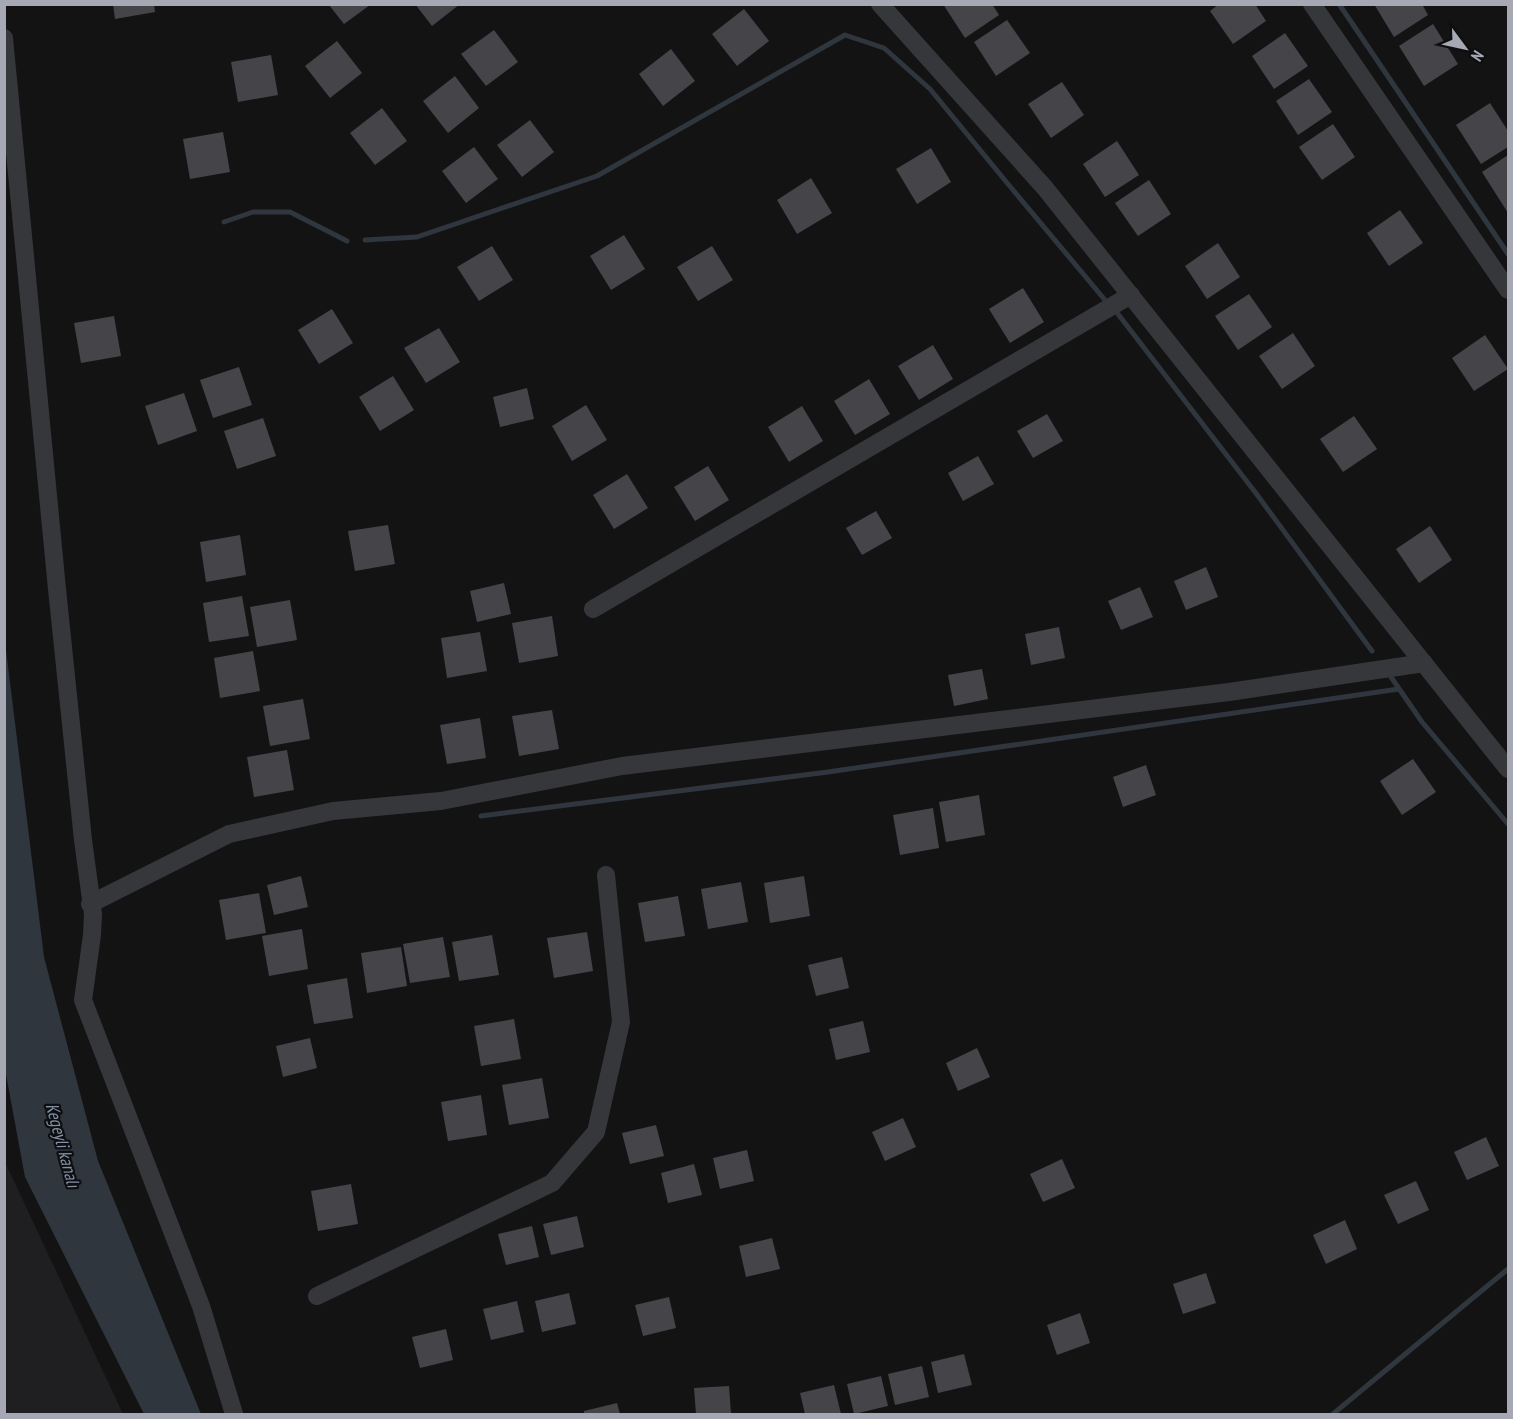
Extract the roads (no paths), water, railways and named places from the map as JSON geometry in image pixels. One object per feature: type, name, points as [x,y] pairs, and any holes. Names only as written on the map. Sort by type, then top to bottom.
[{"type":"street","points":[[1312,4],[1509,290]]},
{"type":"street","points":[[886,6],[1045,188],[1509,769]]},
{"type":"street","points":[[4,38],[54,556],[90,904],[93,914],[83,1000],[201,1306],[234,1414]]},
{"type":"street","points":[[593,609],[1131,295]]},
{"type":"street","points":[[90,904],[229,834],[333,811],[441,801],[622,766],[1229,692],[1424,663]]},
{"type":"street","points":[[317,1296],[552,1183],[596,1132],[621,1022],[606,875]]},
{"type":"water","name":"Kegeyli kanalı","points":[[4,634],[44,957],[98,1161],[201,1414],[144,1414],[25,1177],[5,1069]]},
{"type":"waterway","points":[[1339,4],[1508,254]]},
{"type":"waterway","points":[[365,240],[417,237],[597,176],[845,35],[884,48],[930,89],[1105,300]]},
{"type":"waterway","points":[[224,222],[253,212],[290,212],[347,241]]},
{"type":"waterway","points":[[1118,314],[1255,492],[1372,651]]},
{"type":"waterway","points":[[1391,677],[1422,722],[1508,824]]},
{"type":"waterway","points":[[481,816],[828,772],[1399,689]]},
{"type":"waterway","points":[[1333,1414],[1508,1269]]}]
